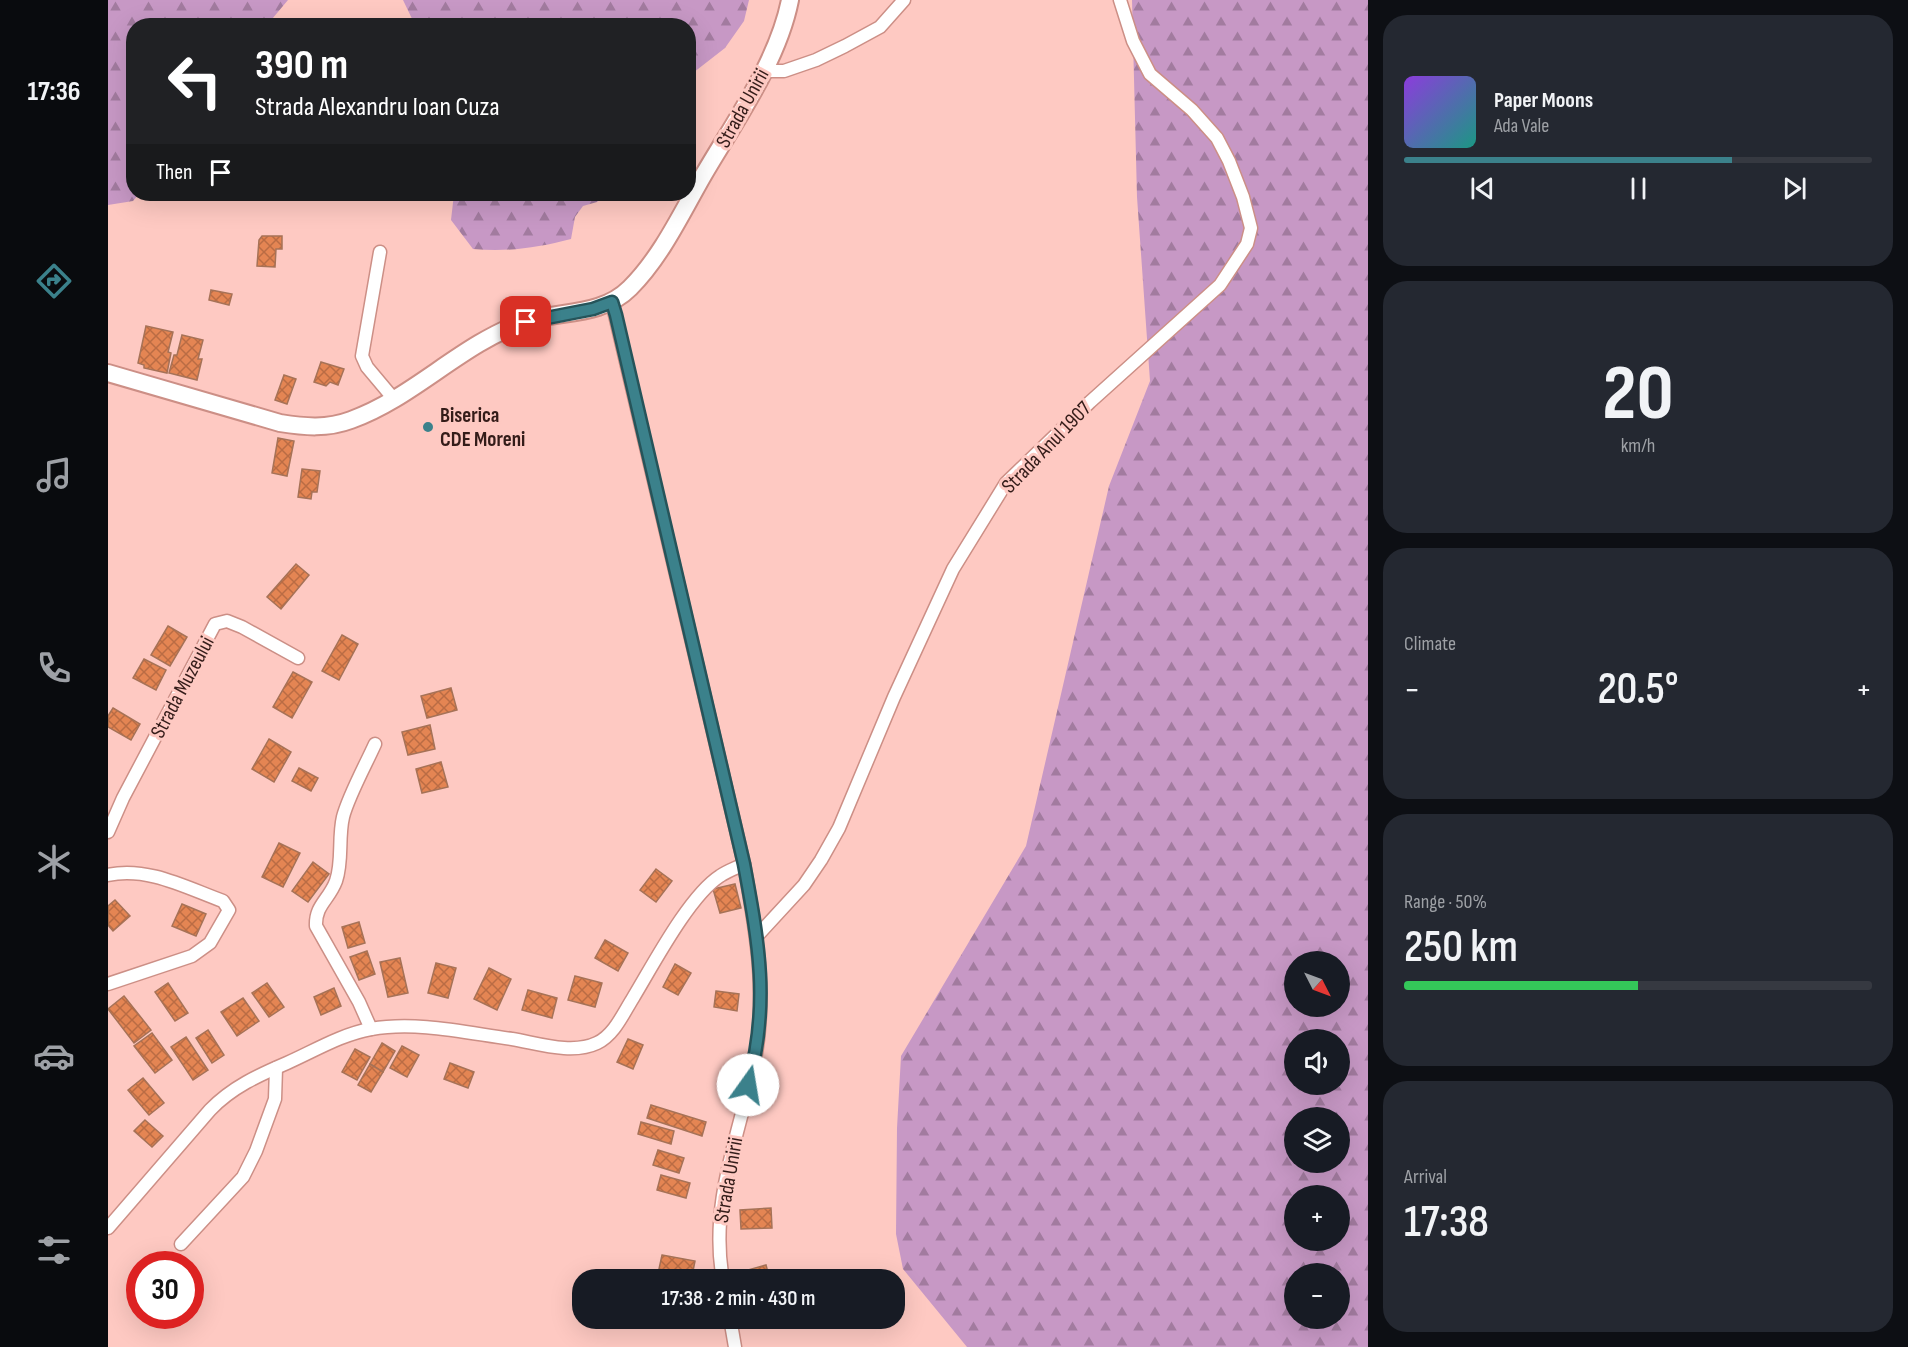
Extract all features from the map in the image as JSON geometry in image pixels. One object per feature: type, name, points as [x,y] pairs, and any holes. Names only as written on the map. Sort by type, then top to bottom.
[{"type":"main road","name":"Strada Unirii","points":[[696,189],[762,72],[781,31],[790,0]]},
{"type":"main road","name":"Strada Unirii","points":[[612,302],[631,286],[672,231],[689,201]]},
{"type":"main road","points":[[108,373],[280,423],[302,427],[332,426],[367,414],[488,339],[511,328],[526,322],[593,309],[612,302]]},
{"type":"street","points":[[762,72],[784,71],[816,60],[845,46],[880,27],[904,0]]},
{"type":"street","name":"Strada Anul 1907","points":[[757,936],[804,885],[839,828],[894,697],[953,569],[1006,483],[1090,402],[1220,285],[1247,244],[1251,228],[1243,196],[1225,153],[1217,138],[1192,110],[1150,74],[1133,42],[1120,0]]},
{"type":"street","points":[[380,252],[362,356],[367,367],[393,398]]},
{"type":"street","name":"Strada Unirii","points":[[612,302],[744,864],[761,968],[759,1034],[754,1064],[726,1171],[721,1203],[718,1256],[721,1269]]},
{"type":"street","name":"Strada Muzeului","points":[[108,832],[123,798],[215,624],[227,621],[242,627],[297,658]]},
{"type":"street","points":[[371,1029],[359,1002],[316,926],[316,916],[319,906],[329,897],[336,881],[344,814],[375,744]]},
{"type":"street","points":[[108,1228],[221,1099],[242,1085],[276,1068],[349,1036],[371,1029],[435,1029],[567,1048],[595,1044],[608,1037],[663,949],[704,890],[719,877],[744,864]]},
{"type":"street","points":[[108,875],[134,873],[158,877],[223,901],[229,910],[210,943],[192,956],[108,984]]},
{"type":"street","points":[[181,1244],[243,1177],[256,1151],[275,1099],[276,1068]]},
{"type":"street","points":[[732,1329],[735,1347]]},
{"type":"green space","points":[[108,0],[288,0],[273,18],[126,18],[126,201],[133,201],[108,205]]},
{"type":"green space","points":[[403,0],[749,0],[744,21],[725,48],[696,71],[696,18],[412,18]]},
{"type":"green space","points":[[1132,0],[1368,0],[1368,1347],[967,1347],[903,1269],[896,1234],[897,1128],[901,1056],[1026,846],[1109,486],[1150,381],[1137,197]]},
{"type":"green space","points":[[453,201],[598,201],[583,206],[575,217],[571,239],[534,247],[510,250],[473,249],[451,220]]},
{"type":"building","points":[[262,236],[282,236],[282,249],[276,249],[275,267],[257,266],[259,240]]},
{"type":"building","points":[[211,290],[232,294],[229,305],[209,300]]},
{"type":"building","points":[[146,326],[173,332],[168,352],[171,353],[167,373],[144,368],[144,365],[138,363]]},
{"type":"building","points":[[182,335],[203,340],[198,359],[202,359],[197,380],[169,373]]},
{"type":"building","points":[[321,362],[344,369],[338,385],[330,382],[326,386],[314,382]]},
{"type":"building","points":[[284,375],[296,379],[287,404],[275,400]]},
{"type":"building","points":[[278,438],[294,441],[287,476],[272,473]]},
{"type":"building","points":[[302,469],[320,471],[317,492],[312,492],[311,499],[298,497]]},
{"type":"building","points":[[296,564],[309,575],[281,609],[267,597]]},
{"type":"building","points":[[168,626],[187,637],[170,666],[151,655]]},
{"type":"building","points":[[342,635],[358,644],[339,680],[322,671]]},
{"type":"building","points":[[144,659],[166,670],[156,690],[133,678]]},
{"type":"building","points":[[293,672],[312,682],[292,718],[273,707]]},
{"type":"building","points":[[451,688],[457,710],[427,718],[421,696]]},
{"type":"building","points":[[113,708],[140,724],[131,740],[108,727],[108,716]]},
{"type":"building","points":[[430,725],[435,749],[408,755],[402,732]]},
{"type":"building","points":[[269,739],[291,752],[274,782],[252,769]]},
{"type":"building","points":[[441,762],[448,787],[422,793],[416,769]]},
{"type":"building","points":[[299,768],[318,778],[311,791],[292,781]]},
{"type":"building","points":[[279,843],[300,853],[283,887],[262,877]]},
{"type":"building","points":[[313,862],[329,874],[308,902],[292,891]]},
{"type":"building","points":[[656,869],[672,881],[656,902],[640,890]]},
{"type":"building","points":[[735,884],[741,908],[720,913],[713,889]]},
{"type":"building","points":[[115,900],[130,916],[113,931],[108,925],[108,906]]},
{"type":"building","points":[[182,904],[206,914],[196,936],[172,926]]},
{"type":"building","points":[[359,922],[365,943],[348,948],[342,927]]},
{"type":"building","points":[[605,940],[628,953],[618,971],[595,958]]},
{"type":"building","points":[[367,951],[375,974],[359,980],[350,957]]},
{"type":"building","points":[[400,958],[408,993],[388,997],[380,962]]},
{"type":"building","points":[[436,963],[456,968],[448,998],[428,993]]},
{"type":"building","points":[[675,964],[691,973],[678,995],[663,987]]},
{"type":"building","points":[[489,968],[511,979],[497,1010],[474,999]]},
{"type":"building","points":[[575,976],[602,983],[595,1007],[568,1000]]},
{"type":"building","points":[[168,983],[188,1013],[175,1021],[155,992]]},
{"type":"building","points":[[267,983],[284,1007],[269,1017],[252,993]]},
{"type":"building","points":[[334,988],[341,1006],[321,1015],[314,997]]},
{"type":"building","points":[[528,990],[557,998],[552,1018],[522,1010]]},
{"type":"building","points":[[716,991],[739,994],[737,1011],[714,1007]]},
{"type":"building","points":[[124,996],[151,1030],[134,1043],[108,1009]]},
{"type":"building","points":[[243,998],[259,1021],[237,1036],[221,1012]]},
{"type":"building","points":[[208,1030],[224,1055],[212,1063],[196,1038]]},
{"type":"building","points":[[152,1033],[172,1060],[155,1073],[134,1046]]},
{"type":"building","points":[[186,1037],[208,1070],[193,1080],[171,1047]]},
{"type":"building","points":[[628,1039],[643,1045],[633,1069],[617,1062]]},
{"type":"building","points":[[382,1043],[395,1051],[383,1072],[370,1064]]},
{"type":"building","points":[[402,1046],[419,1055],[407,1077],[390,1068]]},
{"type":"building","points":[[355,1049],[370,1057],[357,1080],[342,1072]]},
{"type":"building","points":[[450,1063],[474,1072],[468,1088],[444,1079]]},
{"type":"building","points":[[370,1064],[383,1072],[371,1092],[358,1085]]},
{"type":"building","points":[[143,1078],[164,1103],[149,1115],[128,1090]]},
{"type":"building","points":[[651,1105],[706,1122],[702,1136],[647,1118]]},
{"type":"building","points":[[145,1120],[163,1136],[152,1147],[134,1131]]},
{"type":"building","points":[[641,1122],[674,1131],[671,1144],[638,1134]]},
{"type":"building","points":[[658,1150],[684,1158],[679,1173],[653,1165]]},
{"type":"building","points":[[661,1175],[690,1183],[686,1198],[657,1190]]},
{"type":"building","points":[[771,1208],[772,1228],[741,1229],[740,1210]]},
{"type":"building","points":[[662,1255],[695,1261],[693,1269],[659,1269]]},
{"type":"building","points":[[766,1265],[767,1269],[752,1269]]},
{"type":"place","name":"Biserica CDE Moreni","points":[[428,427]]},
{"type":"route","points":[[526,322],[593,309],[612,302],[616,315],[744,864],[757,936],[761,968],[761,1002],[759,1034],[748,1085]]}]
